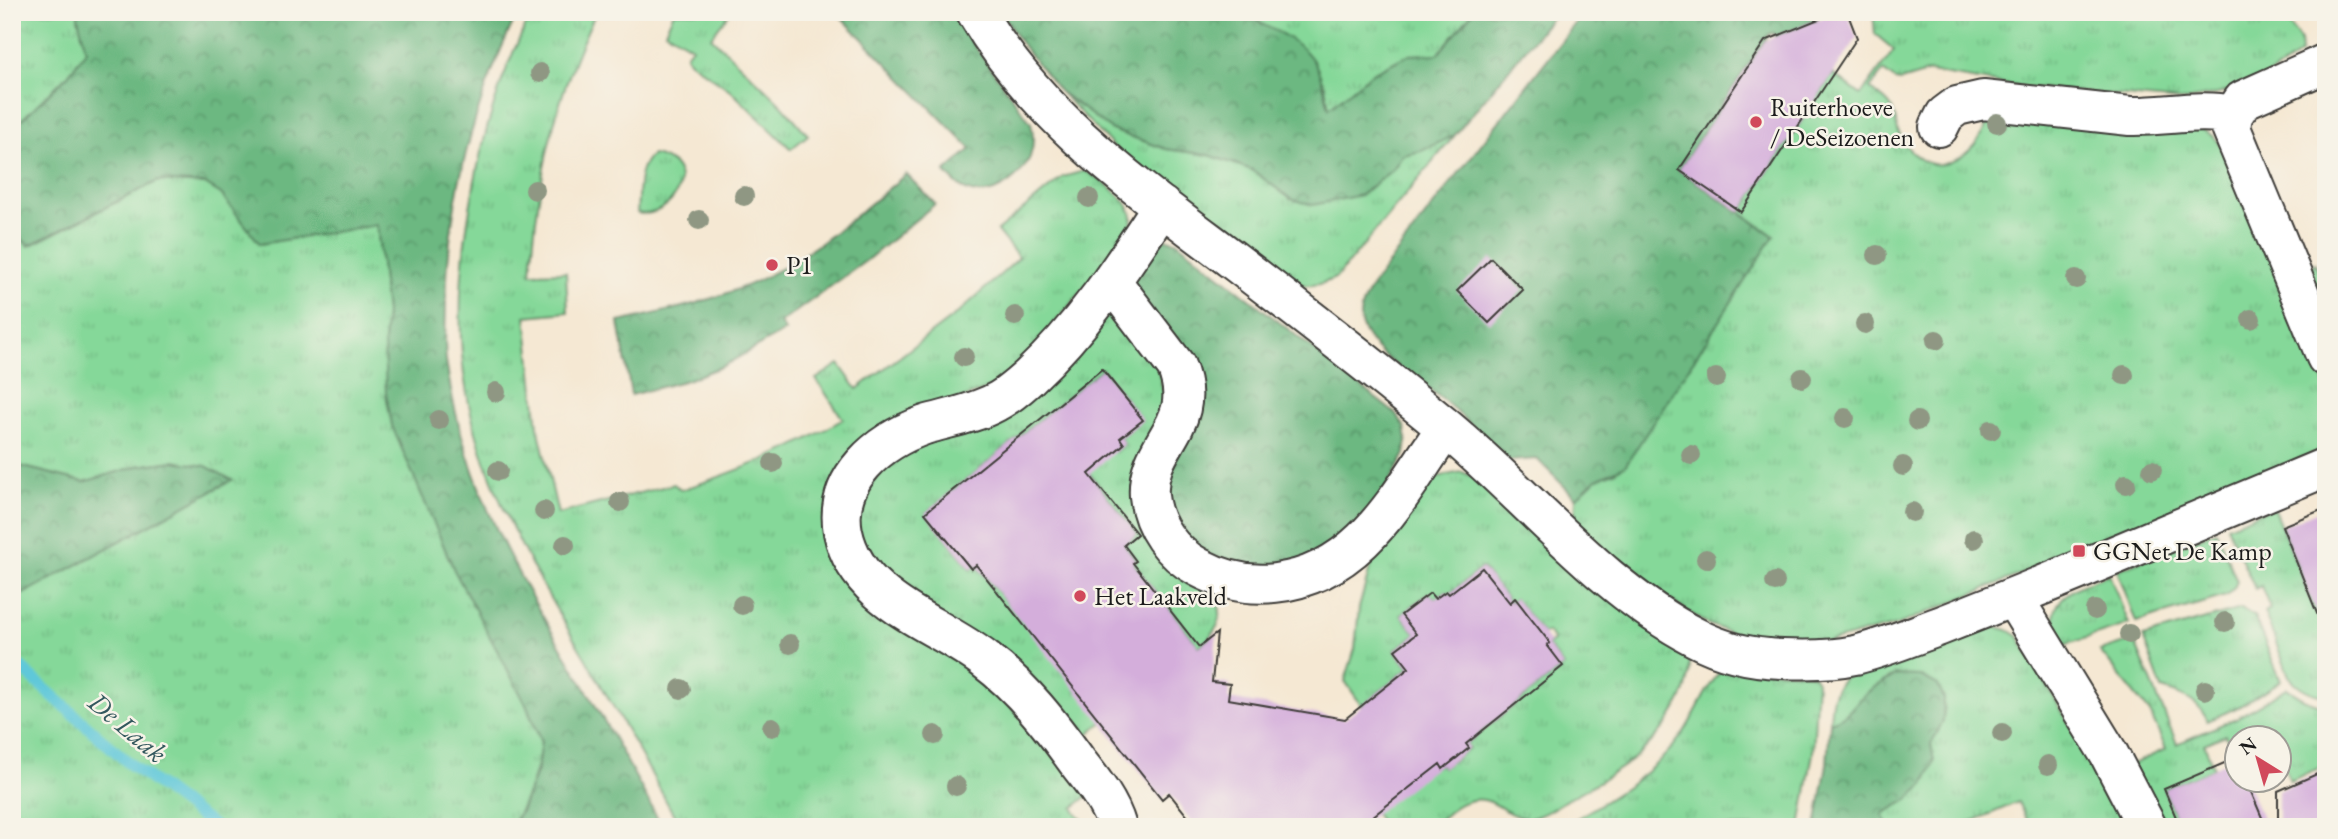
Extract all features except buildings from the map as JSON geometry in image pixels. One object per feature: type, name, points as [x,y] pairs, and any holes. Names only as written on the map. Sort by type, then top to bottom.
[{"type":"lane","points":[[976,12],[1009,62],[1089,149],[1319,325],[1446,428],[1613,580],[1694,637],[1727,650],[1756,657],[1782,659],[1852,656],[1908,638],[2013,597],[2326,467]]},
{"type":"lane","points":[[2326,64],[2243,100],[2233,115],[2231,128],[2326,357]]},
{"type":"lane","points":[[1939,127],[1945,115],[1958,106],[1983,100],[2130,116],[2155,117],[2195,112],[2233,115]]},
{"type":"lane","points":[[1118,827],[1098,789],[1023,692],[982,657],[889,600],[869,583],[855,564],[846,544],[842,509],[846,489],[855,474],[872,455],[898,437],[974,411],[996,402],[1014,390],[1057,348],[1112,282],[1162,206]]},
{"type":"lane","points":[[1112,282],[1176,366],[1182,380],[1182,407],[1178,421],[1157,457],[1149,483],[1149,496],[1158,526],[1166,540],[1190,563],[1208,573],[1227,579],[1264,584],[1312,575],[1336,563],[1359,546],[1376,527],[1446,428]]},
{"type":"lane","points":[[2013,597],[2109,754],[2147,827]]},
{"type":"green space","points":[[12,12],[82,12],[78,13],[78,17],[86,51],[68,75],[12,129]]},
{"type":"green space","points":[[518,12],[476,117],[458,189],[448,263],[446,302],[445,353],[449,379],[468,456],[498,533],[530,595],[610,731],[662,827],[511,827],[522,809],[537,770],[541,742],[527,706],[454,570],[392,426],[386,394],[386,313],[377,225],[260,244],[221,194],[205,184],[158,181],[28,246],[12,228],[12,129],[68,75],[86,51],[78,17],[78,13]]},
{"type":"green space","points":[[533,12],[596,12],[558,108],[543,171],[534,238],[531,273],[566,272],[568,312],[526,316],[538,427],[558,514],[674,484],[681,490],[764,459],[843,419],[816,379],[839,364],[857,389],[958,313],[1019,258],[997,231],[1063,177],[1084,171],[1121,197],[1131,211],[1129,235],[1005,382],[932,410],[833,529],[975,665],[1089,795],[1073,808],[1083,821],[1075,827],[680,827],[506,515],[477,437],[467,396],[462,355],[461,300],[470,208],[493,107],[510,59]]},
{"type":"green space","points":[[674,12],[728,12],[711,37],[782,105],[808,135],[791,149],[730,90],[689,61],[686,55],[692,47],[665,31]]},
{"type":"green space","points":[[836,12],[954,12],[968,37],[1031,123],[1032,149],[1022,171],[1001,188],[985,193],[967,191],[955,183],[945,172],[971,149]]},
{"type":"green space","points":[[1001,12],[1249,12],[1308,53],[1318,69],[1329,108],[1372,73],[1408,55],[1438,54],[1473,12],[1556,12],[1455,135],[1421,151],[1403,155],[1393,169],[1361,195],[1313,205],[1291,199],[1252,170],[1209,155],[1166,149],[1112,130],[1059,91],[1020,42]]},
{"type":"green space","points":[[1249,12],[1473,12],[1438,54],[1408,55],[1372,73],[1329,109],[1325,85],[1290,39],[1259,24]]},
{"type":"green space","points":[[1584,12],[1813,12],[1817,20],[1775,37],[1774,33],[1769,34],[1679,170],[1774,236],[1625,466],[1596,479],[1576,498],[1537,459],[1509,461],[1441,398],[1392,363],[1370,340],[1360,316],[1367,294],[1391,260]]},
{"type":"green space","points":[[1873,12],[2281,12],[2300,40],[2301,53],[2263,79],[2218,94],[2181,101],[2014,86],[1930,72],[1901,81],[1883,71],[1870,89],[1891,107],[1899,133],[1908,148],[1921,160],[1929,163],[1946,163],[1966,153],[1980,138],[1989,119],[2200,129],[2212,136],[2227,154],[2326,386],[2326,446],[2320,451],[1897,625],[1816,645],[1742,637],[1708,624],[1640,581],[1580,527],[1575,516],[1576,498],[1596,479],[1617,471],[1774,236],[1741,212],[1833,74],[1861,95],[1894,50],[1875,34]]},
{"type":"green space","points":[[1059,91],[1112,130],[1166,149],[1209,155],[1252,170],[1291,199],[1393,169],[1403,155],[1421,151],[1455,135],[1337,277],[1319,284],[1301,285],[1288,281],[1117,150]]},
{"type":"green space","points":[[652,155],[668,161],[677,169],[680,180],[678,191],[661,209],[650,213],[637,213],[641,173]]},
{"type":"green space","points":[[906,174],[935,204],[867,260],[780,323],[785,331],[723,366],[687,380],[631,395],[619,322],[709,299],[761,279],[826,239]]},
{"type":"green space","points":[[158,181],[205,184],[221,194],[260,244],[377,224],[386,313],[384,344],[541,743],[530,786],[511,827],[12,827],[12,600],[231,480],[173,461],[138,466],[84,482],[12,464],[12,228],[29,246]]},
{"type":"green space","points":[[1166,239],[1176,241],[1397,415],[1405,427],[1405,454],[1369,520],[1284,572],[1198,554],[1161,501],[1190,421],[1133,285],[1136,270],[1143,257]]},
{"type":"green space","points":[[2315,263],[2326,288],[2326,330],[2307,270]]},
{"type":"green space","points":[[1114,313],[1154,352],[1209,589],[1219,605],[1217,627],[1206,641],[1199,647],[1133,563],[1136,560],[1124,545],[1137,534],[1086,469],[1112,448],[1115,452],[1124,444],[1120,438],[1142,420],[1102,369],[926,513],[971,569],[976,565],[1104,721],[1078,742],[881,578],[852,530],[868,475],[1104,316]]},
{"type":"green space","points":[[173,461],[206,466],[232,480],[12,600],[12,464],[84,482],[138,466]]},
{"type":"green space","points":[[1462,472],[1477,478],[1689,655],[1687,684],[1682,699],[1665,726],[1633,759],[1544,814],[1520,817],[1488,801],[1473,800],[1458,805],[1428,827],[1385,827],[1370,807],[1440,764],[1443,768],[1469,748],[1466,744],[1563,666],[1547,645],[1554,640],[1547,632],[1543,634],[1515,599],[1510,603],[1482,568],[1449,594],[1446,591],[1435,599],[1429,593],[1401,615],[1416,634],[1395,650],[1409,668],[1362,706],[1345,681],[1355,649],[1359,608],[1370,568],[1385,533],[1432,478]]},
{"type":"green space","points":[[2273,507],[2315,608],[2326,604],[2326,696],[2305,690],[2289,676],[2264,612],[2270,609],[2261,586],[2255,589],[2227,526]]},
{"type":"green space","points":[[2216,531],[2237,581],[2234,588],[2226,596],[2136,622],[2117,570]]},
{"type":"green space","points":[[2109,574],[2129,624],[2059,647],[2054,617],[2063,598],[2082,585]]},
{"type":"green space","points":[[2241,609],[2254,616],[2281,681],[2238,707],[2207,721],[2195,703],[2162,689],[2143,637]]},
{"type":"green space","points":[[1994,626],[2018,636],[2130,827],[2030,827],[2018,802],[1959,827],[1889,827],[1882,814],[1906,801],[1934,762],[1931,744],[1943,721],[1944,699],[1897,675],[1874,687],[1845,715],[1830,722],[1835,691],[1846,675],[1981,627]]},
{"type":"green space","points":[[2134,640],[2177,744],[2222,724],[2222,736],[2204,744],[2214,768],[2164,789],[2180,827],[2157,827],[2131,765],[2166,749],[2150,713],[2100,651]]},
{"type":"green space","points":[[1725,666],[1813,674],[1817,681],[1813,753],[1800,827],[1563,827],[1627,787],[1657,763],[1682,735],[1712,682]]},
{"type":"green space","points":[[1897,675],[1921,676],[1938,685],[1944,699],[1943,722],[1931,744],[1934,762],[1924,785],[1906,801],[1883,814],[1889,827],[1816,827],[1827,764],[1830,722],[1845,715],[1874,687]]},
{"type":"green space","points":[[2287,688],[2303,699],[2326,707],[2326,765],[2292,780],[2292,724],[2222,724]]},
{"type":"waterway","name":"De Laak","points":[[12,660],[130,764],[215,827]]},
{"type":"place","name":"Ruiterhoeve / DeSeizoenen","points":[[1756,122]]},
{"type":"place","name":"P1","points":[[772,265]]},
{"type":"place","name":"GGNet De Kamp","points":[[2079,551]]},
{"type":"place","name":"Het Laakveld","points":[[1080,596]]}]
